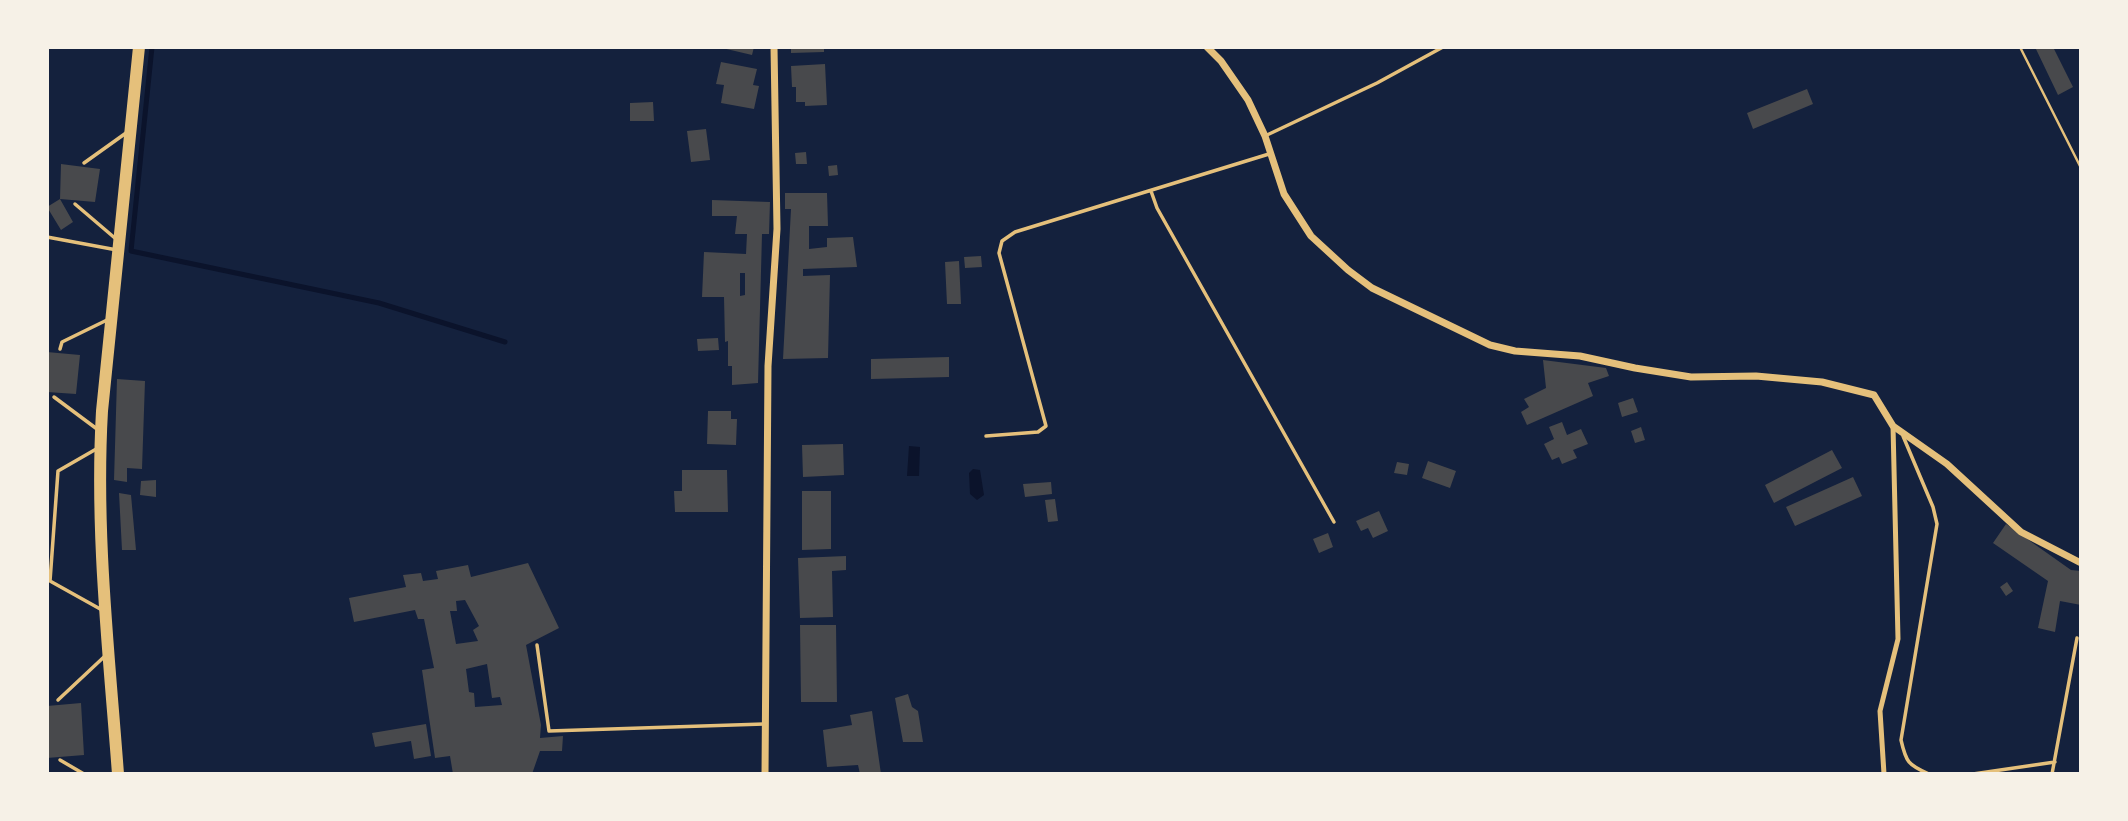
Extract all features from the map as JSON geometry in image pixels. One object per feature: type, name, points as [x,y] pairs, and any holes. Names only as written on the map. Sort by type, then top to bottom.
[{"type":"main road","points":[[118,774],[100,512],[100,447],[139,47]]},
{"type":"street","points":[[765,774],[768,366],[777,229],[774,47]]},
{"type":"street","points":[[1207,47],[1221,61],[1248,100],[1265,136],[1284,194],[1311,236],[1372,288],[1490,345],[1515,351],[1580,356],[1692,377],[1756,376],[1822,382],[1874,395],[1897,428],[1947,464],[2021,532],[2081,564]]},
{"type":"street","points":[[1884,774],[1880,711],[1898,639],[1897,428]]},
{"type":"lane","points":[[1265,136],[1377,83],[1443,47]]},
{"type":"lane","points":[[84,163],[131,130]]},
{"type":"lane","points":[[986,436],[1038,432],[1046,426],[999,253],[1002,241],[1015,232],[1271,153]]},
{"type":"lane","points":[[1151,191],[1157,208],[1334,522]]},
{"type":"lane","points":[[75,204],[119,246]]},
{"type":"lane","points":[[47,237],[119,246]]},
{"type":"lane","points":[[60,349],[62,342],[112,318]]},
{"type":"lane","points":[[54,397],[101,431]]},
{"type":"lane","points":[[1897,428],[1933,507],[1937,524],[1902,740],[1906,758],[1913,767],[1929,774]]},
{"type":"lane","points":[[100,447],[58,471],[50,581],[107,612]]},
{"type":"lane","points":[[2052,774],[2077,638]]},
{"type":"lane","points":[[537,646],[549,731],[764,724]]},
{"type":"lane","points":[[58,700],[109,652]]},
{"type":"lane","points":[[60,760],[84,774]]},
{"type":"lane","points":[[1973,774],[2054,762]]},
{"type":"path","points":[[2020,47],[2081,168]]},
{"type":"water","points":[[909,446],[920,447],[919,476],[907,476]]},
{"type":"water","points":[[973,469],[980,470],[984,495],[977,500],[970,494],[969,473]]},
{"type":"building","points":[[718,47],[754,47],[752,55]]},
{"type":"building","points":[[791,47],[824,47],[824,52],[791,53]]},
{"type":"building","points":[[2035,47],[2053,47],[2073,87],[2058,95]]},
{"type":"building","points":[[721,62],[757,69],[753,85],[759,86],[754,109],[721,103],[724,85],[716,84]]},
{"type":"building","points":[[825,64],[827,105],[805,106],[805,102],[796,102],[791,66]]},
{"type":"building","points":[[1807,89],[1813,104],[1753,129],[1747,113]]},
{"type":"building","points":[[653,102],[654,121],[630,121],[630,103]]},
{"type":"building","points":[[706,129],[710,160],[691,162],[687,131]]},
{"type":"building","points":[[806,152],[807,164],[796,164],[795,153]]},
{"type":"building","points":[[61,164],[100,169],[95,202],[60,199]]},
{"type":"building","points":[[837,165],[838,175],[829,176],[828,166]]},
{"type":"building","points":[[785,193],[827,193],[828,226],[809,226],[809,249],[827,247],[827,238],[853,237],[857,267],[803,269],[803,276],[830,275],[828,358],[783,359],[791,209],[785,209]]},
{"type":"building","points":[[60,199],[73,222],[61,230],[47,207]]},
{"type":"building","points":[[712,200],[770,202],[769,234],[762,234],[758,383],[732,385],[732,366],[728,366],[728,341],[725,342],[724,297],[702,297],[704,252],[746,254],[747,234],[735,234],[737,216],[712,216]],"holes":[[[740,273],[745,273],[745,295],[740,296]]]},
{"type":"building","points":[[981,256],[982,267],[965,268],[964,257]]},
{"type":"building","points":[[959,261],[961,304],[947,304],[945,262]]},
{"type":"building","points":[[718,338],[719,350],[698,351],[697,339]]},
{"type":"building","points":[[47,352],[80,355],[76,394],[47,392]]},
{"type":"building","points":[[949,357],[949,377],[871,379],[871,359]]},
{"type":"building","points":[[1543,360],[1606,368],[1609,376],[1588,383],[1593,396],[1527,425],[1521,412],[1529,407],[1524,399],[1546,388]]},
{"type":"building","points":[[117,379],[145,381],[142,469],[127,468],[127,482],[114,480]]},
{"type":"building","points":[[1633,398],[1638,412],[1622,417],[1618,403]]},
{"type":"building","points":[[708,411],[731,411],[731,419],[737,419],[736,445],[707,444]]},
{"type":"building","points":[[1562,422],[1567,435],[1581,429],[1588,444],[1573,450],[1577,458],[1562,464],[1559,457],[1552,460],[1544,444],[1554,439],[1549,427]]},
{"type":"building","points":[[1641,427],[1645,440],[1635,443],[1631,431]]},
{"type":"building","points":[[843,444],[844,475],[803,477],[802,445]]},
{"type":"building","points":[[1832,450],[1842,468],[1774,503],[1765,485]]},
{"type":"building","points":[[1428,461],[1456,471],[1450,488],[1422,478]]},
{"type":"building","points":[[1397,462],[1409,464],[1407,475],[1394,473]]},
{"type":"building","points":[[682,470],[727,470],[728,512],[675,512],[674,491],[682,491]]},
{"type":"building","points":[[1853,477],[1862,496],[1795,526],[1786,507]]},
{"type":"building","points":[[156,480],[156,497],[140,495],[141,481]]},
{"type":"building","points":[[1051,482],[1052,494],[1025,497],[1023,484]]},
{"type":"building","points":[[802,491],[831,491],[831,549],[802,550]]},
{"type":"building","points":[[119,493],[131,495],[136,550],[122,550]]},
{"type":"building","points":[[1055,499],[1058,521],[1048,522],[1045,500]]},
{"type":"building","points":[[1379,511],[1388,531],[1373,538],[1368,528],[1361,531],[1356,521]]},
{"type":"building","points":[[2006,524],[2071,570],[2081,571],[2081,605],[2060,601],[2055,632],[2038,628],[2048,581],[1993,543]]},
{"type":"building","points":[[1328,533],[1333,547],[1319,553],[1313,539]]},
{"type":"building","points":[[846,556],[846,570],[832,571],[833,617],[800,618],[798,558]]},
{"type":"building","points":[[528,563],[559,628],[526,645],[541,725],[540,738],[563,736],[562,751],[540,751],[532,774],[453,774],[450,756],[435,758],[422,670],[434,668],[424,619],[418,619],[415,610],[354,622],[349,598],[406,587],[403,575],[421,573],[423,581],[438,579],[436,571],[468,565],[471,577]],"holes":[[[465,600],[479,626],[473,630],[478,641],[456,644],[450,611],[457,611],[456,601]],[[487,664],[492,698],[500,697],[502,705],[475,707],[474,693],[469,692],[466,669]]]},
{"type":"building","points":[[2007,582],[2013,591],[2006,596],[2000,587]]},
{"type":"building","points":[[800,625],[836,625],[837,702],[801,702]]},
{"type":"building","points":[[908,694],[912,707],[918,711],[923,742],[903,742],[895,698]]},
{"type":"building","points":[[81,703],[84,755],[47,758],[47,706]]},
{"type":"building","points":[[872,711],[881,774],[860,774],[858,765],[827,767],[823,730],[852,725],[850,715]]},
{"type":"building","points":[[426,724],[431,756],[414,759],[411,741],[375,747],[372,733]]},
{"type":"waterway","points":[[152,47],[131,251],[379,303],[505,342]]}]
